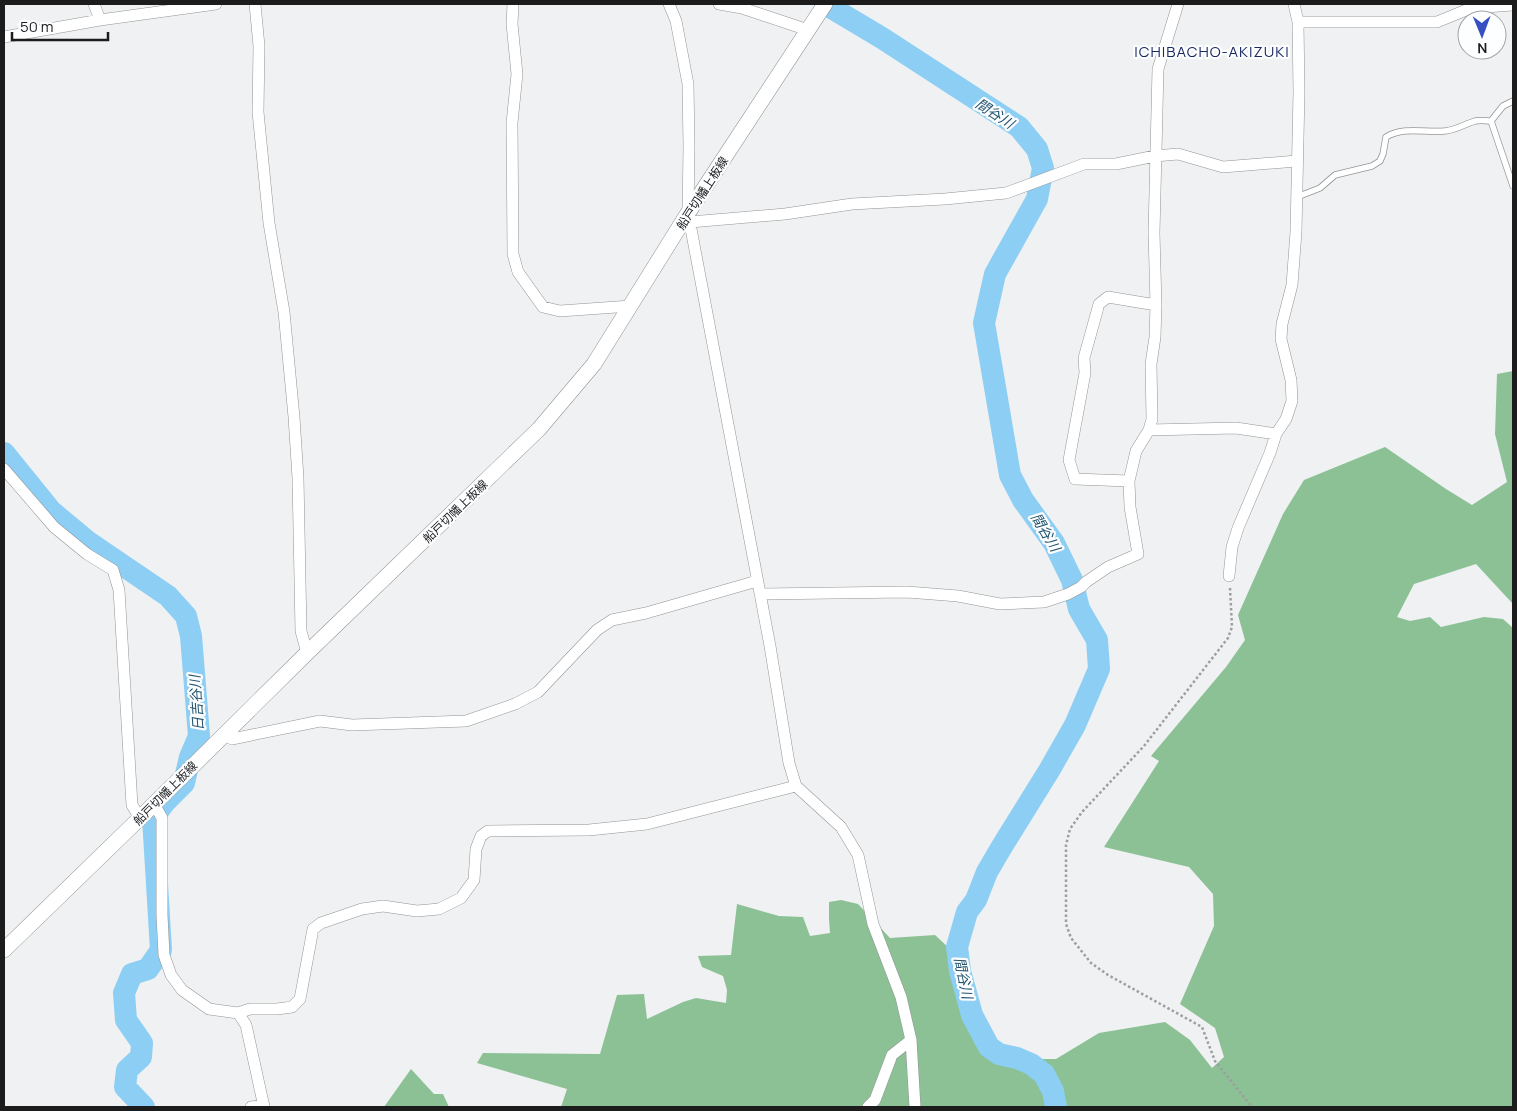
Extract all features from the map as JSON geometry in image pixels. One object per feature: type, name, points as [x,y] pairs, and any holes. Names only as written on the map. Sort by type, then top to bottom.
[{"type":"main road","name":"船戸切幡上板線","points":[[4,950],[140,818],[156,808],[187,772],[307,653],[540,429],[594,364],[823,6]]},
{"type":"street","points":[[94,4],[100,20]]},
{"type":"street","points":[[4,37],[100,20],[216,4]]},
{"type":"street","points":[[255,4],[259,46],[258,112],[269,223],[284,312],[294,417],[298,478],[301,631],[307,653]]},
{"type":"street","points":[[512,4],[517,74],[512,123],[513,254],[518,272],[543,307],[560,311],[631,306]]},
{"type":"street","points":[[669,4],[676,21],[688,84],[690,147],[689,218],[758,581],[790,762],[796,786],[841,827],[858,855],[873,924],[901,997],[911,1040],[915,1107]]},
{"type":"street","points":[[719,4],[742,8],[808,30]]},
{"type":"street","points":[[760,594],[906,592],[958,596],[1000,604],[1044,602],[1068,594],[1108,567],[1138,554],[1130,507],[1129,481],[1136,451],[1149,430],[1152,419],[1151,364],[1155,337],[1156,305],[1154,233],[1158,69],[1178,4]]},
{"type":"street","points":[[1229,576],[1232,547],[1238,528],[1270,453],[1276,434],[1286,420],[1292,402],[1291,380],[1281,339],[1282,324],[1292,285],[1296,232],[1299,92],[1298,22],[1294,4]]},
{"type":"street","points":[[1298,22],[1436,22],[1472,8],[1513,4]]},
{"type":"street","points":[[689,218],[785,214],[852,204],[1006,193],[1084,164],[1116,164],[1155,156],[1178,154],[1223,167],[1297,161]]},
{"type":"street","points":[[1129,481],[1075,479],[1070,460],[1085,373],[1084,358],[1099,304],[1108,297],[1156,305]]},
{"type":"street","points":[[1149,430],[1236,428],[1276,434]]},
{"type":"street","points":[[4,469],[54,527],[88,554],[113,570],[119,590],[132,805],[140,818]]},
{"type":"street","points":[[224,735],[232,739],[320,720],[352,725],[466,721],[515,704],[538,692],[597,630],[612,620],[646,613],[758,581]]},
{"type":"street","points":[[156,808],[162,818],[164,955],[171,975],[182,990],[209,1009],[238,1013],[250,1009],[292,1007],[300,999],[313,929],[322,923],[362,909],[383,906],[417,911],[439,909],[461,898],[474,880],[476,849],[481,836],[488,832],[589,830],[648,824],[796,786]]},
{"type":"street","points":[[238,1013],[246,1025],[264,1106],[251,1107]]},
{"type":"street","points":[[868,1107],[874,1100],[892,1055],[911,1040]]},
{"type":"lane","points":[[1491,121],[1503,106],[1513,102]]},
{"type":"lane","points":[[1297,198],[1320,188],[1335,175],[1372,166],[1380,161],[1386,137],[1401,130],[1445,131],[1477,120],[1491,121]]},
{"type":"lane","points":[[1491,121],[1513,186]]},
{"type":"path","points":[[1229,576],[1232,627],[1228,638],[1144,746],[1082,812],[1070,829],[1066,845],[1066,924],[1071,938],[1091,963],[1108,975],[1202,1027],[1215,1062],[1252,1107]]},
{"type":"green space","points":[[1513,371],[1513,604],[1476,564],[1414,584],[1397,617],[1410,621],[1430,617],[1441,627],[1484,617],[1503,619],[1513,628],[1513,1107],[561,1107],[567,1089],[477,1063],[483,1053],[600,1054],[617,995],[644,994],[647,1019],[696,998],[726,1003],[727,990],[723,976],[702,967],[698,956],[731,955],[737,904],[779,916],[803,917],[810,936],[830,933],[829,902],[841,900],[858,904],[890,938],[935,935],[950,949],[962,1010],[1003,1046],[1035,1059],[1056,1059],[1099,1033],[1165,1022],[1190,1040],[1212,1068],[1224,1057],[1215,1028],[1180,1004],[1214,926],[1213,894],[1189,867],[1104,847],[1159,761],[1151,756],[1226,667],[1245,640],[1238,615],[1283,514],[1304,480],[1385,447],[1472,505],[1507,482],[1495,434],[1497,374]]},
{"type":"green space","points":[[411,1069],[434,1094],[443,1094],[449,1107],[384,1107]]},
{"type":"waterway","name":"間谷川","points":[[825,4],[882,38],[1019,127],[1037,149],[1043,168],[1037,199],[995,274],[984,323],[1010,475],[1023,500],[1054,543],[1072,580],[1079,609],[1097,640],[1099,669],[1075,725],[987,872],[976,900],[967,912],[957,947],[960,971],[972,1015],[989,1047],[999,1054],[1017,1058],[1031,1064],[1044,1074],[1053,1091],[1056,1107]]},
{"type":"waterway","name":"日吉谷川","points":[[4,453],[51,511],[87,541],[168,596],[186,616],[191,636],[199,736],[190,757],[184,783],[165,802],[153,818],[161,950],[148,969],[132,974],[124,993],[126,1020],[142,1043],[141,1057],[127,1070],[125,1087],[144,1107]]},
{"type":"district","name":"ICHIBACHO-AKIZUKI","points":[[1212,51]]}]
